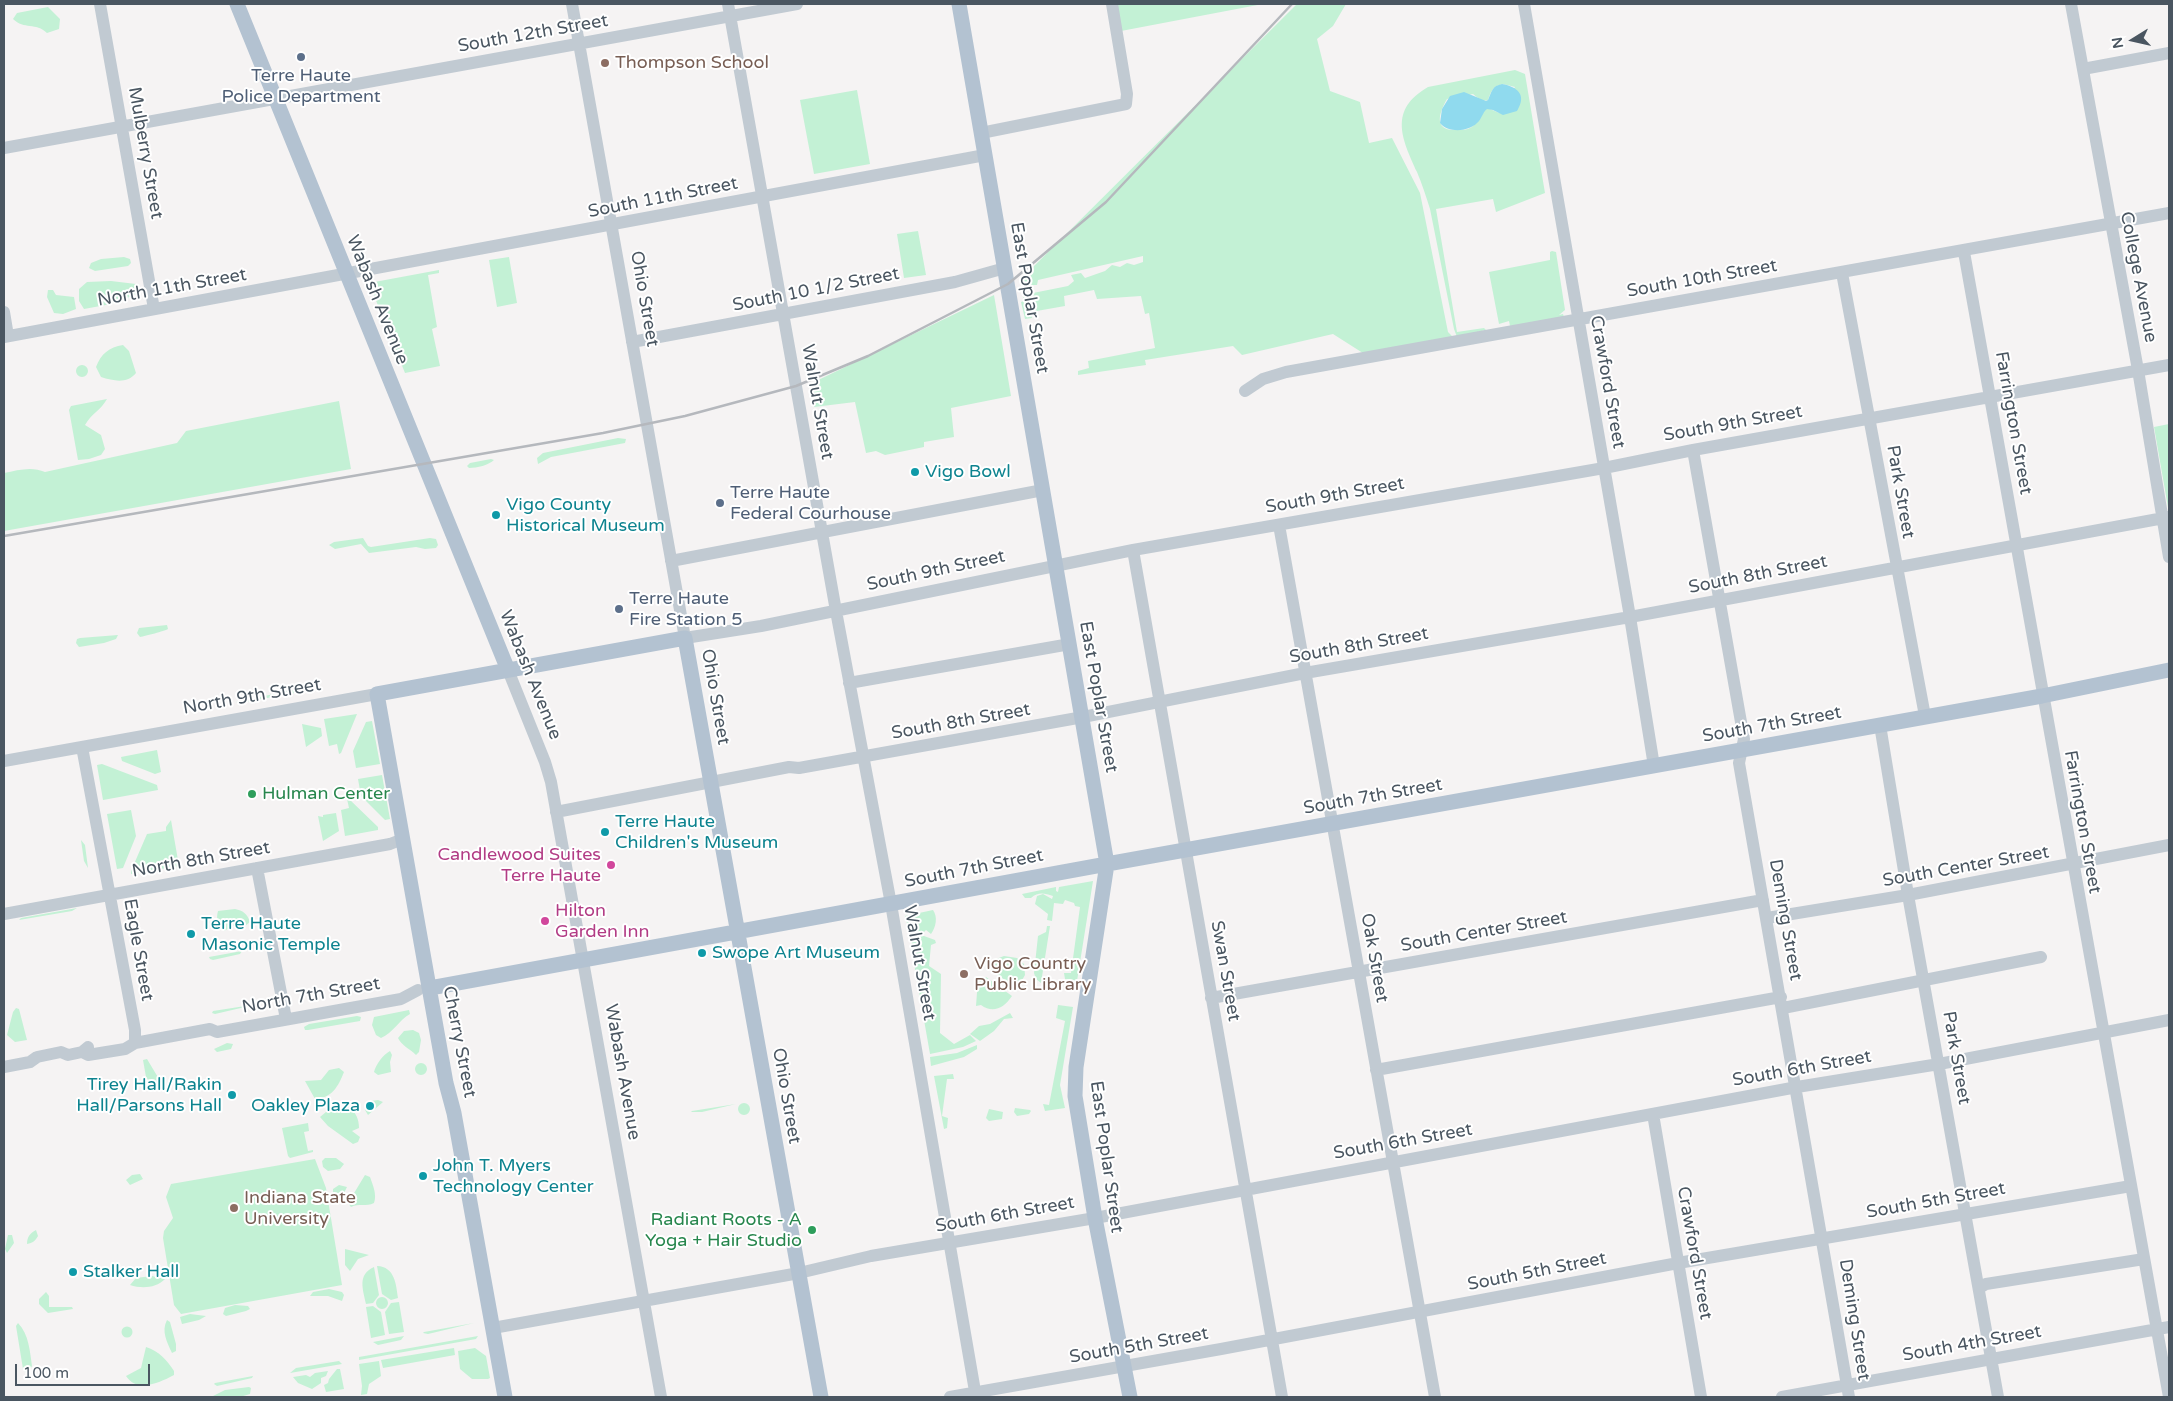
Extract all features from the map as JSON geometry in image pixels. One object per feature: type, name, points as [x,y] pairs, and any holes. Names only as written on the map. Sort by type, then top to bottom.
[{"type":"main road","name":"Wabash Avenue","points":[[237,4],[508,670]]},
{"type":"main road","name":"East Poplar Street","points":[[959,4],[1107,864],[1074,1082],[1095,1218],[1130,1397]]},
{"type":"main road","name":"South 9th Street","points":[[508,670],[685,638]]},
{"type":"main road","name":"Ohio Street","points":[[685,638],[821,1397]]},
{"type":"main road","name":"North 9th Street","points":[[377,694],[508,670]]},
{"type":"main road","name":"South 7th Street","points":[[583,959],[2042,696],[2169,670]]},
{"type":"main road","name":"Cherry Street","points":[[377,694],[403,839],[424,989],[493,1328],[505,1397]]},
{"type":"main road","name":"North 7th Street","points":[[424,989],[583,959]]},
{"type":"street","name":"Mulberry Street","points":[[100,4],[154,309]]},
{"type":"street","name":"Ohio Street","points":[[572,4],[685,638]]},
{"type":"street","name":"South 12th Street","points":[[4,148],[578,43],[729,10],[797,4]]},
{"type":"street","points":[[981,133],[1126,104],[1127,94],[1112,4]]},
{"type":"street","name":"Crawford Street","points":[[1524,4],[1654,766]]},
{"type":"street","name":"College Avenue","points":[[2071,4],[2110,224],[2166,518],[2169,557]]},
{"type":"street","name":"Walnut Street","points":[[729,10],[849,683],[891,904],[976,1395]]},
{"type":"street","points":[[2083,69],[2169,53]]},
{"type":"street","name":"South 11th Street","points":[[346,274],[985,155]]},
{"type":"street","name":"South 10th Street","points":[[1245,391],[1263,379],[1286,372],[1392,355],[1578,318],[1964,252],[2169,214]]},
{"type":"street","name":"Farrington Street","points":[[1964,252],[2130,1186],[2144,1259],[2163,1328],[2169,1397]]},
{"type":"street","name":"South 10 1/2 Street","points":[[632,342],[955,282],[1005,268]]},
{"type":"street","name":"Park Street","points":[[1842,273],[1924,716]]},
{"type":"street","name":"North 11th Street","points":[[6,336],[346,274]]},
{"type":"street","points":[[4,312],[6,336]]},
{"type":"street","name":"South 9th Street","points":[[685,638],[761,626],[1133,550],[1604,468],[1693,450],[2169,365]]},
{"type":"street","name":"Deming Street","points":[[1693,450],[1744,739],[1739,763],[1797,1087],[1848,1391]]},
{"type":"street","points":[[671,560],[1043,490]]},
{"type":"street","name":"South 8th Street","points":[[556,812],[788,767],[799,768],[864,757],[1083,717],[1305,673],[1630,617],[2166,518]]},
{"type":"street","name":"Oak Street","points":[[1279,525],[1435,1397]]},
{"type":"street","name":"Swan Street","points":[[1133,550],[1187,849],[1211,998],[1247,1189],[1282,1397]]},
{"type":"street","points":[[849,683],[1070,644]]},
{"type":"street","name":"Wabash Avenue","points":[[508,670],[545,762],[556,812],[661,1397]]},
{"type":"street","name":"North 9th Street","points":[[4,761],[377,694]]},
{"type":"street","name":"Park Street","points":[[1880,725],[1908,896],[1998,1397]]},
{"type":"street","name":"Eagle Street","points":[[82,747],[135,1043]]},
{"type":"street","name":"North 8th Street","points":[[4,914],[390,844],[403,839]]},
{"type":"street","name":"South Center Street","points":[[1767,918],[1908,896],[2169,845]]},
{"type":"street","points":[[257,868],[285,1015]]},
{"type":"street","name":"South Center Street","points":[[1211,998],[1763,900]]},
{"type":"street","points":[[1376,1070],[1568,1034],[1924,981],[2041,958]]},
{"type":"street","name":"North 7th Street","points":[[4,1066],[30,1062],[37,1057],[61,1052],[68,1055],[82,1052],[86,1048],[124,1041],[135,1043],[210,1029],[217,1032],[285,1015],[400,998],[424,989]]},
{"type":"street","name":"South 6th Street","points":[[493,1328],[643,1299],[799,1273],[871,1256],[1095,1218],[1797,1087],[1939,1064],[2169,1020]]},
{"type":"street","name":"Crawford Street","points":[[1653,1114],[1701,1397]]},
{"type":"street","name":"South 5th Street","points":[[950,1397],[976,1395],[1678,1263],[2130,1186]]},
{"type":"street","points":[[1979,1288],[1986,1284],[2144,1259]]},
{"type":"street","name":"South 4th Street","points":[[1782,1397],[1848,1391],[1991,1358],[2163,1328]]},
{"type":"green space","points":[[1116,4],[1263,4],[1121,31]]},
{"type":"green space","points":[[1297,4],[1346,4],[1333,26],[1317,39],[1330,91],[1360,102],[1369,143],[1392,138],[1420,193],[1448,332],[1455,339],[1366,355],[1333,334],[1242,355],[1233,346],[1145,360],[1146,365],[1078,375],[1078,371],[1089,368],[1088,361],[1155,348],[1149,313],[1145,314],[1141,296],[1097,299],[1094,290],[1064,296],[1065,306],[1031,312],[1032,318],[1025,319],[1021,302],[1024,301],[1023,295],[1068,286],[1074,281],[1071,275],[1081,273],[1085,278],[1105,271],[1112,265],[1120,267],[1127,263],[1134,265],[1143,262],[1143,256],[1038,280],[1037,285],[1023,285],[1021,279]]},
{"type":"green space","points":[[48,7],[60,19],[59,29],[47,33],[39,28],[21,24],[13,19],[17,13]]},
{"type":"green space","points":[[1515,70],[1525,74],[1545,193],[1496,212],[1493,199],[1436,209],[1457,332],[1484,328],[1486,330],[1457,337],[1430,209],[1403,137],[1403,115],[1407,105],[1415,96],[1428,87]],"holes":[[[1503,84],[1515,87],[1499,113],[1486,109],[1477,122],[1468,129],[1449,130],[1441,124],[1440,115],[1447,99],[1473,94],[1480,99],[1488,100],[1491,92],[1497,86]]]},
{"type":"green space","points":[[857,90],[870,164],[814,174],[800,100]]},
{"type":"green space","points":[[918,231],[926,275],[904,278],[897,234]]},
{"type":"green space","points":[[1550,252],[1556,252],[1565,310],[1559,315],[1563,314],[1564,317],[1510,326],[1509,321],[1499,324],[1489,272],[1550,260]]},
{"type":"green space","points":[[124,257],[130,259],[131,263],[128,266],[95,271],[89,268],[91,263],[101,259]]},
{"type":"green space","points":[[509,257],[517,303],[497,307],[489,260]]},
{"type":"green space","points":[[439,270],[439,273],[428,275],[437,327],[432,329],[440,366],[405,373],[369,283]]},
{"type":"green space","points":[[111,281],[136,284],[137,294],[111,304],[84,309],[79,301],[79,289],[87,282]]},
{"type":"green space","points":[[48,290],[53,290],[56,295],[74,297],[76,309],[63,314],[54,313],[47,297]]},
{"type":"green space","points":[[994,295],[1011,396],[951,408],[954,437],[924,442],[924,447],[885,455],[876,451],[866,453],[855,402],[814,407],[810,384]]},
{"type":"green space","points":[[123,345],[129,351],[136,373],[129,379],[124,380],[101,377],[96,367],[100,358],[110,349]]},
{"type":"green space","points":[[84,365],[87,366],[87,376],[80,377],[77,376],[76,369],[77,366]]},
{"type":"green space","points":[[107,399],[85,425],[101,435],[105,449],[101,455],[78,460],[69,410],[71,406]]},
{"type":"green space","points":[[339,401],[351,469],[4,531],[4,473],[30,469],[45,472],[177,443],[186,431]]},
{"type":"green space","points":[[2169,424],[2169,513],[2154,427]]},
{"type":"green space","points":[[618,438],[626,439],[625,443],[551,457],[538,464],[537,458],[543,453]]},
{"type":"green space","points":[[494,460],[483,466],[469,468],[467,466],[470,463]]},
{"type":"green space","points":[[363,538],[368,546],[371,547],[430,538],[436,539],[438,545],[436,548],[425,549],[416,547],[369,553],[361,544],[335,549],[329,545],[334,542]]},
{"type":"green space","points":[[167,625],[168,629],[150,635],[140,637],[137,633],[139,628]]},
{"type":"green space","points":[[118,635],[116,639],[104,643],[79,647],[76,643],[77,639],[80,638]]},
{"type":"green space","points":[[302,688],[303,690],[300,692],[240,703],[236,702]]},
{"type":"green space","points":[[357,714],[339,754],[337,744],[329,746],[324,719]]},
{"type":"green space","points":[[372,721],[380,764],[356,768],[353,751],[366,722]]},
{"type":"green space","points":[[302,724],[321,728],[322,736],[306,747]]},
{"type":"green space","points":[[157,750],[161,772],[155,774],[122,761],[121,757]]},
{"type":"green space","points":[[102,764],[157,785],[158,790],[103,800],[97,765]]},
{"type":"green space","points":[[382,775],[390,819],[385,820],[361,796],[358,779]]},
{"type":"green space","points":[[347,799],[378,827],[378,830],[345,836],[341,810],[349,808]]},
{"type":"green space","points":[[131,810],[136,836],[123,868],[117,869],[107,814]]},
{"type":"green space","points":[[336,813],[339,831],[323,841],[318,816],[323,817],[323,815]]},
{"type":"green space","points":[[171,820],[179,866],[131,874],[147,834],[166,831],[166,827]]},
{"type":"green space","points":[[81,840],[85,845],[88,868],[84,861]]},
{"type":"green space","points":[[1093,881],[1077,981],[1065,979],[1064,973],[1071,973],[1080,907],[1065,900],[1063,904],[1054,903],[1052,921],[1047,920],[1048,914],[1035,904],[1037,896],[1043,894],[1025,898],[1022,894],[1056,887],[1058,892],[1059,887]],"holes":[[[1043,894],[1053,896],[1052,899]]]},
{"type":"green space","points":[[77,908],[72,911],[19,920],[21,918]]},
{"type":"green space","points":[[235,909],[248,916],[250,922],[245,926],[233,926],[224,931],[218,921],[218,911]]},
{"type":"green space","points":[[933,910],[936,922],[931,934],[926,930],[923,933],[910,934],[905,916]]},
{"type":"green space","points":[[1047,926],[1050,926],[1041,983],[1036,979],[1034,973],[1038,936],[1046,932]]},
{"type":"green space","points":[[924,936],[935,940],[936,943],[931,945],[929,966],[941,974],[940,1033],[954,1044],[970,1035],[976,1041],[963,1047],[930,1054],[911,946],[914,937]]},
{"type":"green space","points":[[242,951],[240,954],[213,960],[209,957]]},
{"type":"green space","points":[[1004,956],[1017,958],[1024,964],[1025,975],[1017,989],[990,969],[991,961]]},
{"type":"green space","points":[[986,977],[1012,996],[1005,1004],[998,1008],[990,1009],[981,1005],[976,1006],[978,979]]},
{"type":"green space","points":[[258,1004],[215,1014],[212,1013],[213,1011]]},
{"type":"green space","points":[[1058,1005],[1073,1007],[1060,1085],[1065,1108],[1045,1111],[1043,1104],[1049,1105],[1065,1021],[1056,1018]]},
{"type":"green space","points":[[16,1008],[19,1009],[27,1040],[15,1042],[7,1035],[13,1012]]},
{"type":"green space","points":[[409,1010],[410,1014],[389,1033],[381,1038],[376,1035],[372,1025],[374,1017]]},
{"type":"green space","points":[[1010,1013],[1013,1018],[1004,1019],[994,1031],[980,1041],[970,1034],[979,1026],[990,1024]]},
{"type":"green space","points":[[357,1016],[361,1017],[360,1021],[308,1030],[305,1030],[304,1027],[309,1024]]},
{"type":"green space","points":[[413,1030],[419,1033],[421,1040],[419,1052],[416,1055],[398,1038],[404,1031]]},
{"type":"green space","points":[[227,1043],[233,1044],[231,1049],[217,1052],[214,1049]]},
{"type":"green space","points":[[977,1045],[977,1049],[964,1057],[931,1066],[930,1057],[957,1053]]},
{"type":"green space","points":[[390,1051],[392,1055],[390,1062],[391,1072],[378,1075],[374,1072],[376,1066],[382,1057]]},
{"type":"green space","points":[[147,1059],[159,1079],[157,1083],[152,1085],[146,1077],[143,1060]]},
{"type":"green space","points":[[419,1063],[423,1063],[427,1069],[423,1075],[419,1075],[415,1071],[415,1067]]},
{"type":"green space","points":[[339,1068],[344,1072],[334,1091],[326,1096],[315,1099],[305,1081],[321,1080],[329,1070]]},
{"type":"green space","points":[[953,1074],[954,1079],[947,1079],[942,1116],[948,1118],[947,1128],[944,1129],[934,1076]]},
{"type":"green space","points":[[378,1100],[383,1102],[368,1115],[365,1110],[366,1105],[371,1101]]},
{"type":"green space","points":[[744,1103],[750,1109],[744,1115],[738,1109]]},
{"type":"green space","points":[[736,1104],[702,1112],[691,1112],[692,1111]]},
{"type":"green space","points":[[349,1106],[357,1116],[359,1125],[359,1128],[352,1131],[360,1137],[358,1142],[353,1144],[328,1126],[320,1117],[326,1112]]},
{"type":"green space","points":[[1015,1108],[1031,1111],[1029,1114],[1017,1116],[1014,1112]]},
{"type":"green space","points":[[989,1109],[1003,1112],[1002,1119],[989,1121],[986,1118]]},
{"type":"green space","points":[[308,1123],[309,1131],[304,1132],[308,1151],[313,1150],[313,1152],[290,1158],[282,1128]]},
{"type":"green space","points":[[325,1158],[336,1158],[344,1164],[340,1169],[328,1171],[323,1167],[322,1161]]},
{"type":"green space","points":[[315,1159],[326,1188],[342,1285],[181,1314],[174,1305],[163,1238],[164,1231],[173,1218],[166,1197],[171,1184]]},
{"type":"green space","points":[[140,1174],[143,1179],[130,1185],[126,1180],[132,1175]]},
{"type":"green space","points":[[365,1175],[370,1177],[375,1196],[374,1203],[351,1207],[348,1203]]},
{"type":"green space","points":[[339,1185],[347,1187],[340,1201],[337,1201],[333,1196],[333,1189]]},
{"type":"green space","points":[[36,1230],[37,1238],[27,1244],[29,1236]]},
{"type":"green space","points":[[8,1235],[12,1235],[14,1243],[7,1253],[5,1249]]},
{"type":"green space","points":[[345,1249],[369,1255],[358,1259],[350,1271],[345,1265]]},
{"type":"green space","points":[[377,1266],[388,1269],[394,1277],[398,1298],[391,1300],[382,1294]]},
{"type":"green space","points":[[374,1267],[379,1295],[373,1303],[366,1304],[362,1283],[363,1278]]},
{"type":"green space","points":[[152,1276],[165,1279],[149,1287],[130,1285],[136,1278]]},
{"type":"green space","points":[[329,1289],[342,1292],[344,1295],[342,1301],[328,1296],[310,1296],[313,1292]]},
{"type":"green space","points":[[46,1292],[49,1296],[49,1307],[72,1307],[73,1309],[48,1313],[39,1304],[39,1299]]},
{"type":"green space","points":[[382,1297],[388,1303],[382,1309],[376,1303]]},
{"type":"green space","points":[[399,1302],[404,1332],[389,1334],[385,1312],[391,1303]]},
{"type":"green space","points":[[235,1305],[248,1306],[250,1309],[226,1316],[223,1314],[225,1308]]},
{"type":"green space","points":[[373,1306],[381,1312],[385,1335],[371,1338],[366,1307]]},
{"type":"green space","points":[[190,1314],[206,1316],[199,1320],[182,1324],[180,1317]]},
{"type":"green space","points":[[167,1320],[170,1322],[176,1344],[176,1351],[172,1353],[165,1332]]},
{"type":"green space","points":[[18,1323],[25,1332],[30,1349],[32,1366],[27,1374],[23,1369],[16,1326]]},
{"type":"green space","points":[[474,1323],[428,1334],[423,1333],[424,1332]]},
{"type":"green space","points":[[127,1326],[133,1332],[127,1338],[121,1332]]},
{"type":"green space","points":[[404,1336],[401,1340],[378,1345],[373,1342]]},
{"type":"green space","points":[[478,1336],[476,1339],[359,1360],[359,1357]]},
{"type":"green space","points":[[146,1347],[162,1356],[174,1371],[174,1375],[148,1385],[136,1384],[126,1376],[141,1368]]},
{"type":"green space","points":[[454,1348],[455,1355],[383,1368],[381,1360]]},
{"type":"green space","points":[[475,1348],[486,1356],[490,1378],[488,1379],[472,1379],[460,1369],[458,1351]]},
{"type":"green space","points":[[339,1361],[342,1364],[290,1373],[296,1368]]},
{"type":"green space","points":[[379,1361],[381,1376],[369,1384],[367,1394],[361,1395],[362,1386],[359,1364]]},
{"type":"green space","points":[[337,1369],[340,1369],[344,1389],[326,1392],[324,1385],[328,1383]]},
{"type":"green space","points":[[328,1371],[326,1376],[321,1378],[321,1383],[312,1389],[298,1383],[293,1377],[306,1375],[310,1377],[315,1373]]},
{"type":"green space","points":[[253,1376],[252,1378],[217,1386],[214,1384],[215,1383]]},
{"type":"green space","points":[[251,1388],[250,1394],[240,1397],[211,1397],[225,1390]]},
{"type":"water","points":[[1502,84],[1512,87],[1521,96],[1517,111],[1503,115],[1487,109],[1477,123],[1463,130],[1453,130],[1440,123],[1442,109],[1450,96],[1464,92],[1486,101],[1494,88]]},
{"type":"railway","points":[[4,536],[603,433],[685,416],[796,386],[868,356],[1008,284],[1106,202],[1292,4]]},
{"type":"place","name":"Terre Haute Police Department","points":[[301,57]]},
{"type":"place","name":"Thompson School","points":[[605,63]]},
{"type":"place","name":"Vigo Bowl","points":[[915,472]]},
{"type":"place","name":"Terre Haute Federal Courhouse","points":[[720,503]]},
{"type":"place","name":"Vigo County Historical Museum","points":[[496,515]]},
{"type":"place","name":"Terre Haute Fire Station 5","points":[[619,609]]},
{"type":"place","name":"Hulman Center","points":[[252,794]]},
{"type":"place","name":"Terre Haute Children's Museum","points":[[605,832]]},
{"type":"place","name":"Candlewood Suites Terre Haute","points":[[611,865]]},
{"type":"place","name":"Hilton Garden Inn","points":[[545,921]]},
{"type":"place","name":"Terre Haute Masonic Temple","points":[[191,934]]},
{"type":"place","name":"Swope Art Museum","points":[[702,953]]},
{"type":"place","name":"Vigo Country Public Library","points":[[964,974]]},
{"type":"place","name":"Tirey Hall/Rakin Hall/Parsons Hall","points":[[232,1095]]},
{"type":"place","name":"Oakley Plaza","points":[[370,1106]]},
{"type":"place","name":"John T. Myers Technology Center","points":[[423,1176]]},
{"type":"place","name":"Indiana State University","points":[[234,1208]]},
{"type":"place","name":"Radiant Roots - A Yoga + Hair Studio","points":[[812,1230]]},
{"type":"place","name":"Stalker Hall","points":[[73,1272]]}]
